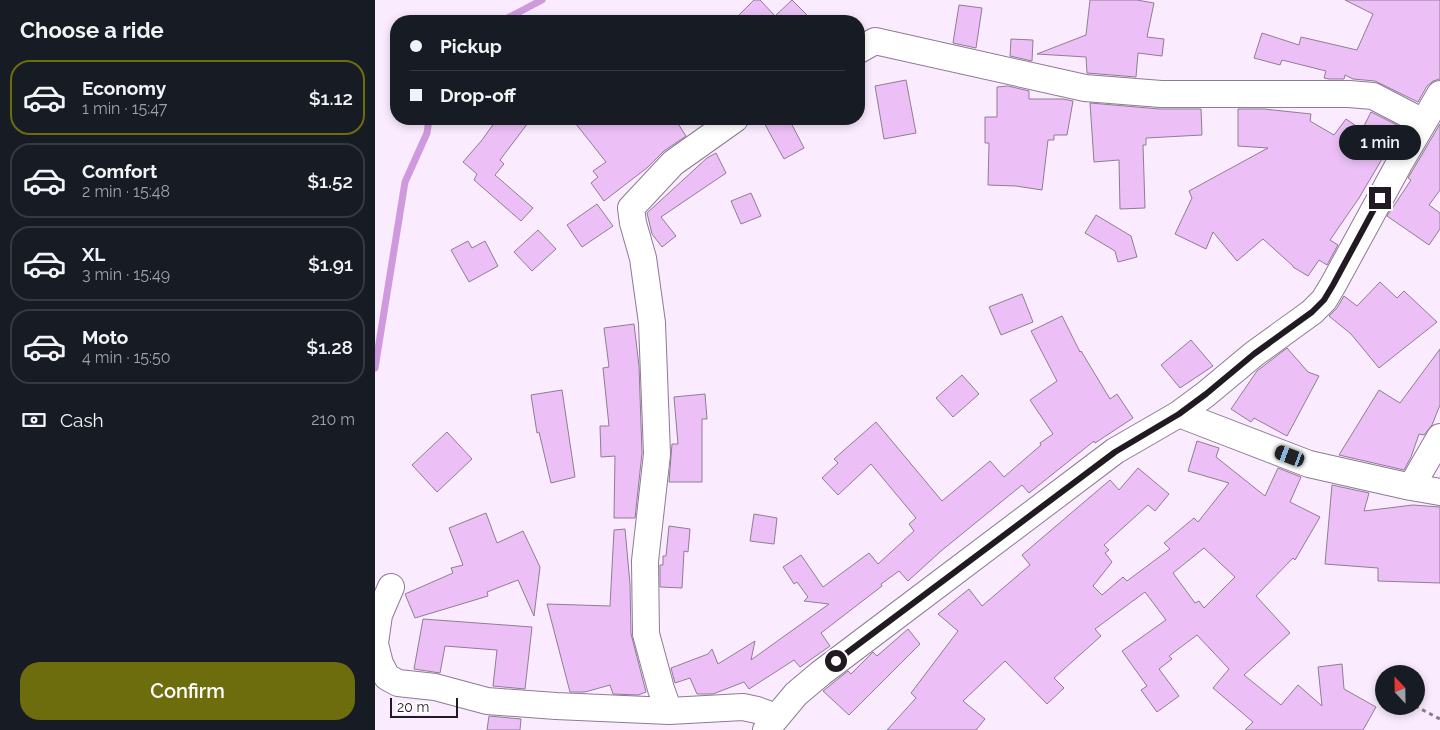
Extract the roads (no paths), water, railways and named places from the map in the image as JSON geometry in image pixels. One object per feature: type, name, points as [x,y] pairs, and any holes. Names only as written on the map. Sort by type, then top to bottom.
[{"type":"street","points":[[865,47],[875,41],[1094,88],[1161,94],[1349,94],[1373,96],[1423,122]]},
{"type":"street","points":[[391,587],[379,615],[375,644],[380,664],[387,677],[397,683],[435,687],[487,701],[556,706],[669,711],[743,707],[757,710],[771,724],[796,694],[821,673],[1091,469],[1122,447],[1179,414],[1254,354],[1312,312],[1324,300],[1440,94]]},
{"type":"street","points":[[669,711],[646,634],[645,561],[657,454],[653,323],[643,258],[633,223],[631,208],[673,163],[727,125]]},
{"type":"street","points":[[1179,414],[1309,464],[1440,492]]},
{"type":"street","points":[[1411,487],[1440,437]]},
{"type":"waterway","points":[[513,15],[542,0]]},
{"type":"waterway","points":[[375,368],[405,182],[427,133],[428,125]]}]
